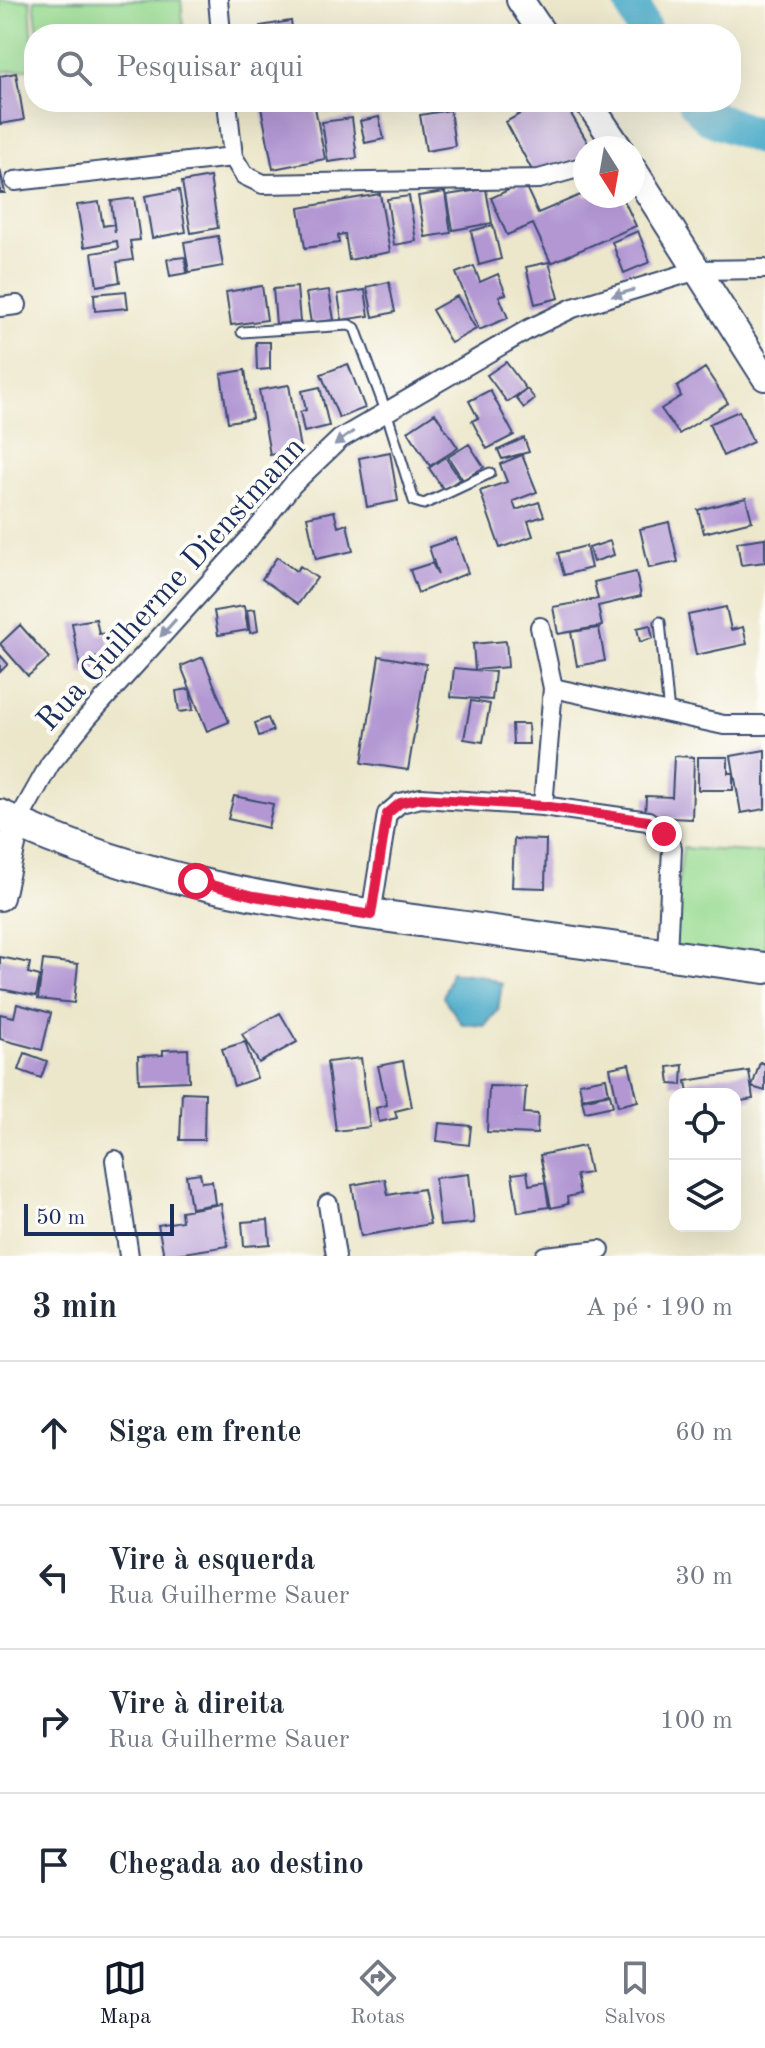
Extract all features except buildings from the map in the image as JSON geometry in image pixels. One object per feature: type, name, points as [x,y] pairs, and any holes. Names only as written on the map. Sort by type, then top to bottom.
[{"type":"main road","points":[[8,819],[109,858],[254,896],[371,915],[765,968]]},
{"type":"street","points":[[218,0],[220,24]]},
{"type":"street","points":[[520,0],[536,24]]},
{"type":"street","points":[[228,112],[233,157],[244,175],[263,184],[539,179],[573,169]]},
{"type":"street","points":[[595,112],[611,136]]},
{"type":"street","points":[[15,181],[233,157]]},
{"type":"street","points":[[645,188],[765,377]]},
{"type":"street","name":"Rua Guilherme Dienstmann","points":[[8,819],[87,718],[249,539],[293,484],[340,439],[529,329],[573,308],[698,270],[765,269]]},
{"type":"street","points":[[540,627],[553,688],[543,806]]},
{"type":"street","points":[[553,688],[724,725],[765,725]]},
{"type":"street","points":[[371,915],[387,814],[400,803],[421,798],[543,806],[648,821],[664,834],[672,848],[667,954]]},
{"type":"street","points":[[1,891],[8,819]]},
{"type":"street","points":[[115,1160],[129,1256]]},
{"type":"street","points":[[328,1204],[336,1256]]},
{"type":"street","points":[[545,1256],[600,1250]]},
{"type":"lane","points":[[242,332],[349,325],[355,328],[386,411],[414,501],[419,504],[490,473]]},
{"type":"lane","points":[[660,622],[669,714]]},
{"type":"green space","points":[[0,0],[30,0],[31,24],[24,24],[24,69],[0,72]]},
{"type":"green space","points":[[34,0],[181,0],[183,24],[37,24]]},
{"type":"green space","points":[[683,848],[765,853],[765,959],[670,946]]},
{"type":"water","points":[[451,972],[484,976],[502,984],[498,1010],[485,1026],[462,1024],[443,997]]},
{"type":"waterway","points":[[631,0],[641,24]]},
{"type":"waterway","points":[[705,112],[709,117],[765,139]]},
{"type":"route","points":[[196,881],[254,896],[371,915],[387,814],[400,803],[421,798],[543,806],[648,821],[664,834]]}]
